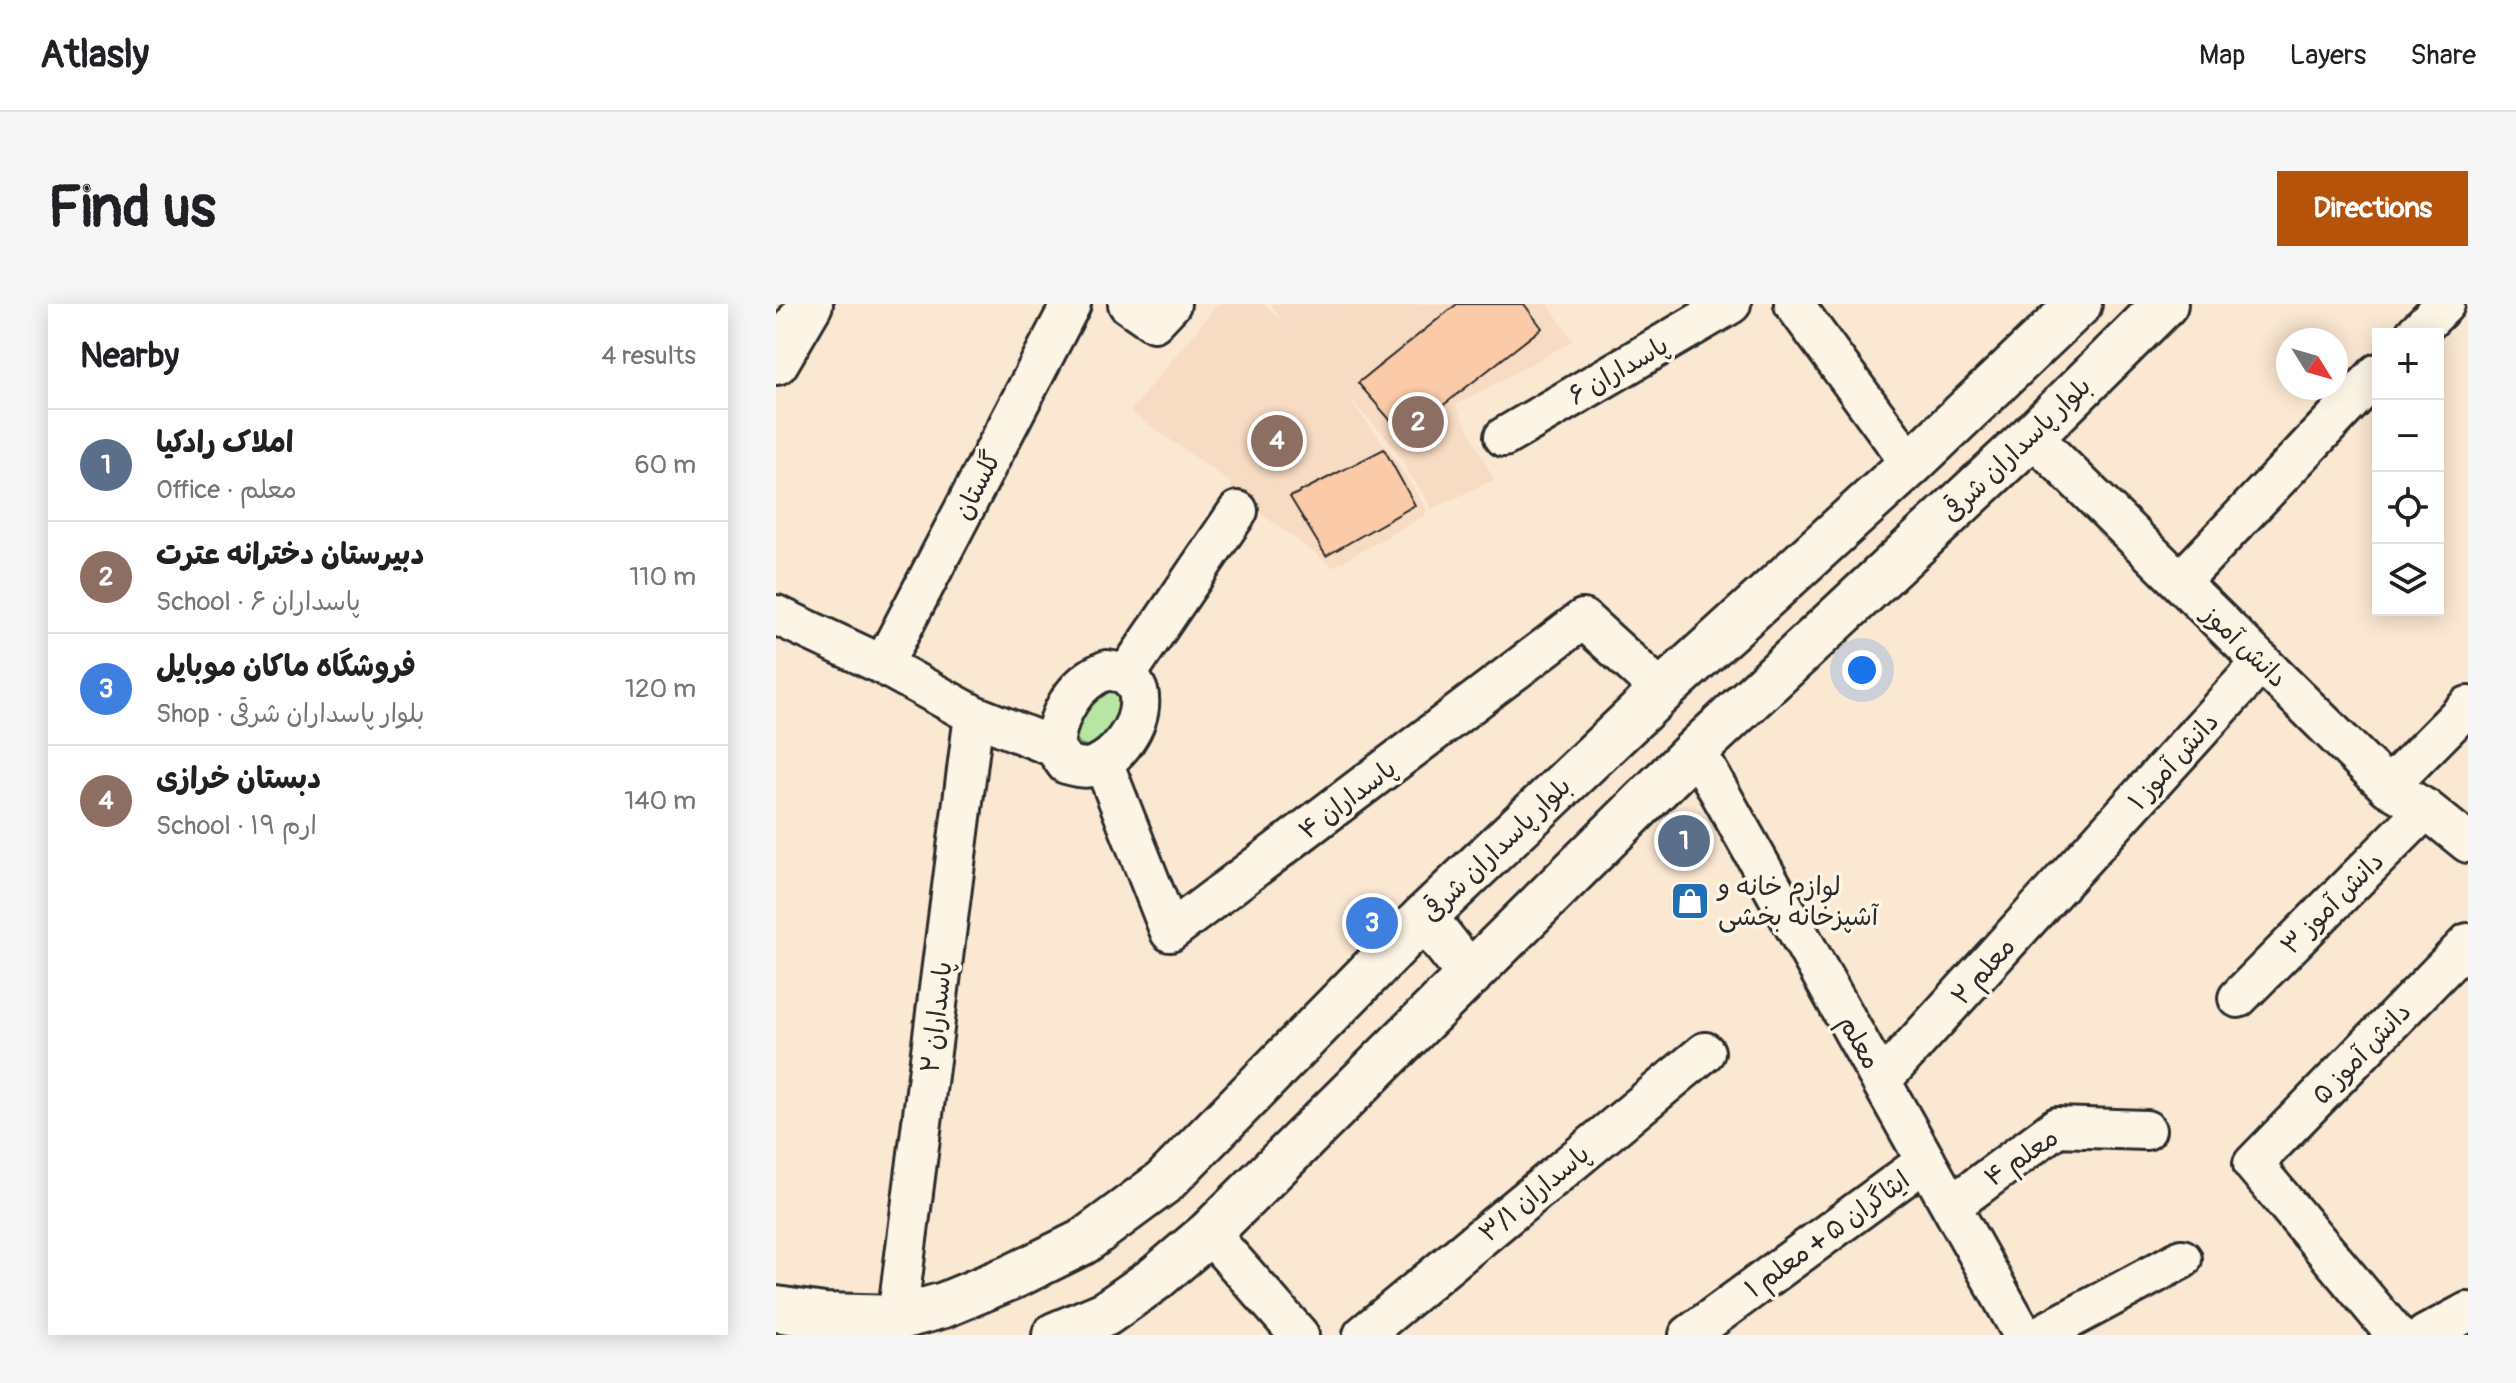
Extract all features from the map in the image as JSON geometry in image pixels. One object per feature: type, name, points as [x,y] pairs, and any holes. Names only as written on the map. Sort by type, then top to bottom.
[{"type":"main road","points":[[776,362],[810,304]]},
{"type":"main road","name":"بلوار پاسداران شرقی","points":[[776,1309],[824,1316],[897,1318],[944,1305],[1083,1242],[1164,1182],[1424,917],[2079,304]]},
{"type":"main road","name":"بلوار پاسداران شرقی","points":[[1055,1335],[1104,1324],[1209,1233],[1696,750],[2032,436],[2165,304]]},
{"type":"main road","points":[[1424,917],[1470,975]]},
{"type":"street","name":"گلستان","points":[[883,665],[1071,304]]},
{"type":"street","name":"پاسداران ۶","points":[[1504,437],[1731,304]]},
{"type":"street","points":[[1794,304],[1911,464]]},
{"type":"street","points":[[2421,328],[2445,304]]},
{"type":"street","points":[[2180,582],[2372,379]]},
{"type":"street","name":"دانش آموز","points":[[2032,436],[2388,787],[2426,809],[2468,843]]},
{"type":"street","points":[[1127,674],[1238,511]]},
{"type":"street","points":[[776,615],[883,665],[974,715],[1054,747],[1066,764],[1087,768],[1103,762],[1122,744],[1137,713],[1139,697],[1127,674]]},
{"type":"street","name":"پاسداران ۴","points":[[1103,762],[1170,932],[1583,619],[1662,691]]},
{"type":"street","name":"دانش آموز ۱","points":[[2084,860],[2262,662]]},
{"type":"street","points":[[1054,747],[1061,713],[1082,684],[1093,675],[1107,670],[1127,674]]},
{"type":"street","points":[[2388,787],[2468,706]]},
{"type":"street","name":"پاسداران ۲","points":[[897,1318],[974,715]]},
{"type":"street","name":"معلم","points":[[1696,750],[2023,1335]]},
{"type":"street","name":"دانش آموز ۳","points":[[2238,998],[2426,809]]},
{"type":"street","name":"معلم ۲","points":[[1881,1081],[2084,860]]},
{"type":"street","name":"دانش آموز ۵","points":[[2396,1335],[2253,1164],[2468,943]]},
{"type":"street","name":"پاسداران ۳/۱","points":[[1363,1335],[1705,1052]]},
{"type":"street","name":"معلم ۴","points":[[1951,1206],[2057,1127],[2146,1130]]},
{"type":"street","name":"ایثاگران ۵ + معلم ۱","points":[[1689,1335],[1926,1161]]},
{"type":"street","points":[[1209,1233],[1299,1335]]},
{"type":"street","points":[[2040,1335],[2182,1259]]},
{"type":"street","points":[[2425,1335],[2468,1312]]},
{"type":"shaded area","points":[[1218,304],[1264,304],[1282,321],[1271,304],[1548,304],[1573,341],[1456,405],[1494,480],[1432,509],[1389,440],[1344,393],[1391,453],[1427,510],[1424,516],[1333,567],[1231,491],[1231,483],[1130,411]]},
{"type":"green space","points":[[1099,681],[1125,689],[1121,720],[1093,748],[1080,744],[1072,733]]},
{"type":"building","points":[[1457,304],[1524,304],[1542,328],[1404,436],[1358,383]]},
{"type":"building","points":[[1384,449],[1415,505],[1326,556],[1290,497]]},
{"type":"place","name":"دبیرستان دخترانه عترت","points":[[1418,422]]},
{"type":"place","name":"دبستان خرازی","points":[[1277,441]]},
{"type":"place","name":"املاک رادکیا","points":[[1684,841]]},
{"type":"place","name":"لوازم خانه و آشپزخانه بخشی","points":[[1690,901]]},
{"type":"place","name":"فروشگاه ماکان موبایل","points":[[1372,923]]}]
